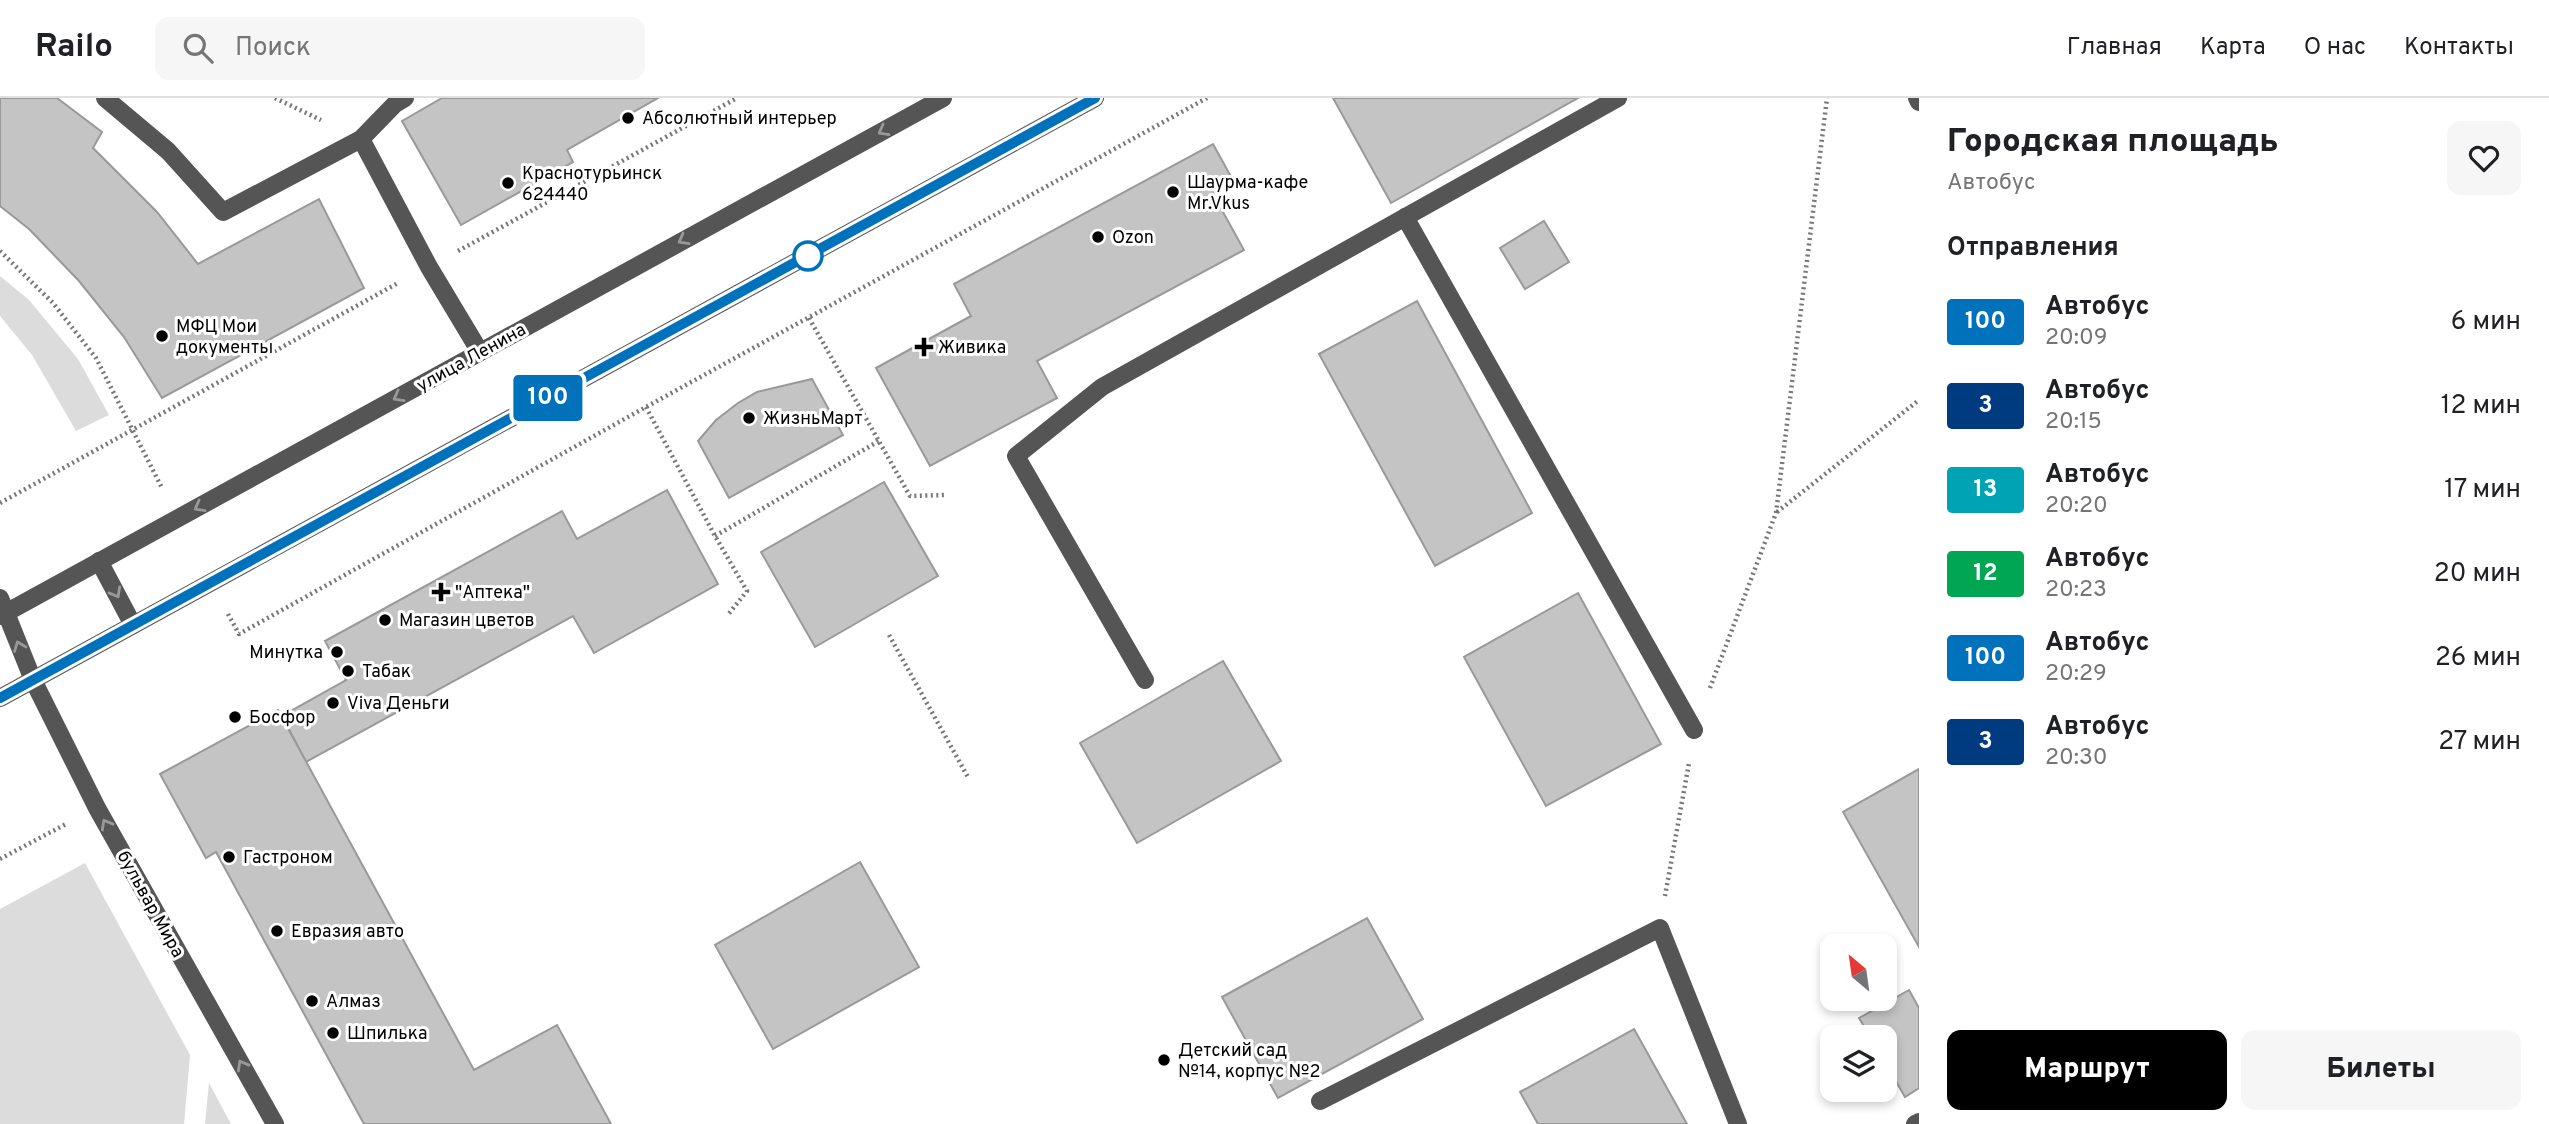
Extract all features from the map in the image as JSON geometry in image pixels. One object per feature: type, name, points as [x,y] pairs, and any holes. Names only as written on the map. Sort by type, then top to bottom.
[{"type":"street","points":[[105,98],[168,151],[223,212],[360,139],[395,104],[405,98]]},
{"type":"street","points":[[0,698],[1095,98]]},
{"type":"street","points":[[1145,680],[1016,456],[1102,387],[1618,98]]},
{"type":"street","name":"улица Ленина","points":[[2,609],[99,561],[935,100]]},
{"type":"street","points":[[360,139],[429,267],[480,352]]},
{"type":"street","points":[[1405,217],[1695,730]]},
{"type":"street","points":[[99,561],[134,625]]},
{"type":"street","name":"бульвар Мира","points":[[2,609],[33,680],[97,808],[275,1124]]},
{"type":"street","points":[[1320,1101],[1660,928],[1738,1124]]},
{"type":"path","points":[[275,98],[360,139]]},
{"type":"path","points":[[239,634],[1207,98]]},
{"type":"path","points":[[1660,928],[1695,730],[1776,513],[1827,98]]},
{"type":"path","points":[[0,251],[52,303],[96,358],[131,430],[0,503]]},
{"type":"path","points":[[809,318],[910,496],[946,495]]},
{"type":"path","points":[[1776,513],[1919,400]]},
{"type":"path","points":[[646,407],[747,591],[727,616]]},
{"type":"path","points":[[715,536],[879,441]]},
{"type":"path","points":[[889,635],[969,779]]},
{"type":"path","points":[[0,859],[97,808]]},
{"type":"shaded area","points":[[0,276],[29,300],[78,359],[109,415],[76,431],[32,355],[0,316]]},
{"type":"shaded area","points":[[85,863],[190,1055],[184,1124],[0,1124],[0,909]]},
{"type":"shaded area","points":[[209,1083],[231,1124],[205,1124]]},
{"type":"building","points":[[0,98],[57,98],[102,132],[93,148],[157,212],[198,264],[319,199],[364,288],[162,398],[124,337],[79,281],[29,229],[0,206]]},
{"type":"building","points":[[442,98],[658,98],[567,150],[573,162],[461,225],[402,121]]},
{"type":"building","points":[[1333,98],[1578,98],[1391,203]]},
{"type":"building","points":[[1213,144],[1234,182],[1213,194],[1244,250],[1037,361],[1057,398],[930,466],[876,368],[971,316],[954,284]]},
{"type":"building","points":[[1544,221],[1569,262],[1525,289],[1500,248]]},
{"type":"building","points":[[1417,301],[1532,513],[1435,566],[1319,354]]},
{"type":"building","points":[[812,379],[843,435],[729,498],[698,441],[716,420],[757,392]]},
{"type":"building","points":[[884,482],[938,576],[815,647],[761,552]]},
{"type":"building","points":[[667,490],[718,584],[594,653],[573,616],[306,762],[282,716],[346,680],[325,641],[562,511],[577,539]]},
{"type":"building","points":[[1578,593],[1661,744],[1546,806],[1464,657]]},
{"type":"building","points":[[1223,661],[1281,761],[1137,843],[1080,743]]},
{"type":"building","points":[[278,710],[474,1070],[557,1025],[611,1124],[364,1124],[216,852],[206,858],[160,774]]},
{"type":"building","points":[[1919,769],[1919,947],[1843,812]]},
{"type":"building","points":[[860,862],[919,967],[773,1049],[715,945]]},
{"type":"building","points":[[1367,918],[1423,1019],[1278,1098],[1222,997]]},
{"type":"building","points":[[1909,990],[1919,1008],[1919,1088],[1905,1097],[1897,1083],[1897,1025],[1863,1025],[1859,1018],[1870,1012],[1897,1012],[1897,997]]},
{"type":"building","points":[[1634,1029],[1687,1124],[1538,1124],[1520,1092]]},
{"type":"bus line","name":"100","points":[[0,698],[1095,98]]},
{"type":"place","name":"Абсолютный интерьер","points":[[628,118]]},
{"type":"place","name":"Краснотурьинск 624440","points":[[508,183]]},
{"type":"place","name":"Шаурма-кафе Mr.Vkus","points":[[1173,192]]},
{"type":"place","name":"Ozon","points":[[1098,237]]},
{"type":"place","name":"МФЦ Мои документы","points":[[162,336]]},
{"type":"place","name":"Живика","points":[[924,347]]},
{"type":"place","name":"ЖизньМарт","points":[[749,418]]},
{"type":"place","name":"\"Аптека\"","points":[[441,592]]},
{"type":"place","name":"Магазин цветов","points":[[385,620]]},
{"type":"place","name":"Минутка","points":[[337,652]]},
{"type":"place","name":"Табак","points":[[348,671]]},
{"type":"place","name":"Viva Деньги","points":[[333,703]]},
{"type":"place","name":"Босфор","points":[[235,717]]},
{"type":"place","name":"Гастроном","points":[[229,857]]},
{"type":"place","name":"Евразия авто","points":[[277,931]]},
{"type":"place","name":"Алмаз","points":[[312,1001]]},
{"type":"place","name":"Шпилька","points":[[333,1033]]},
{"type":"place","name":"Детский сад №14, корпус №2","points":[[1164,1060]]}]
